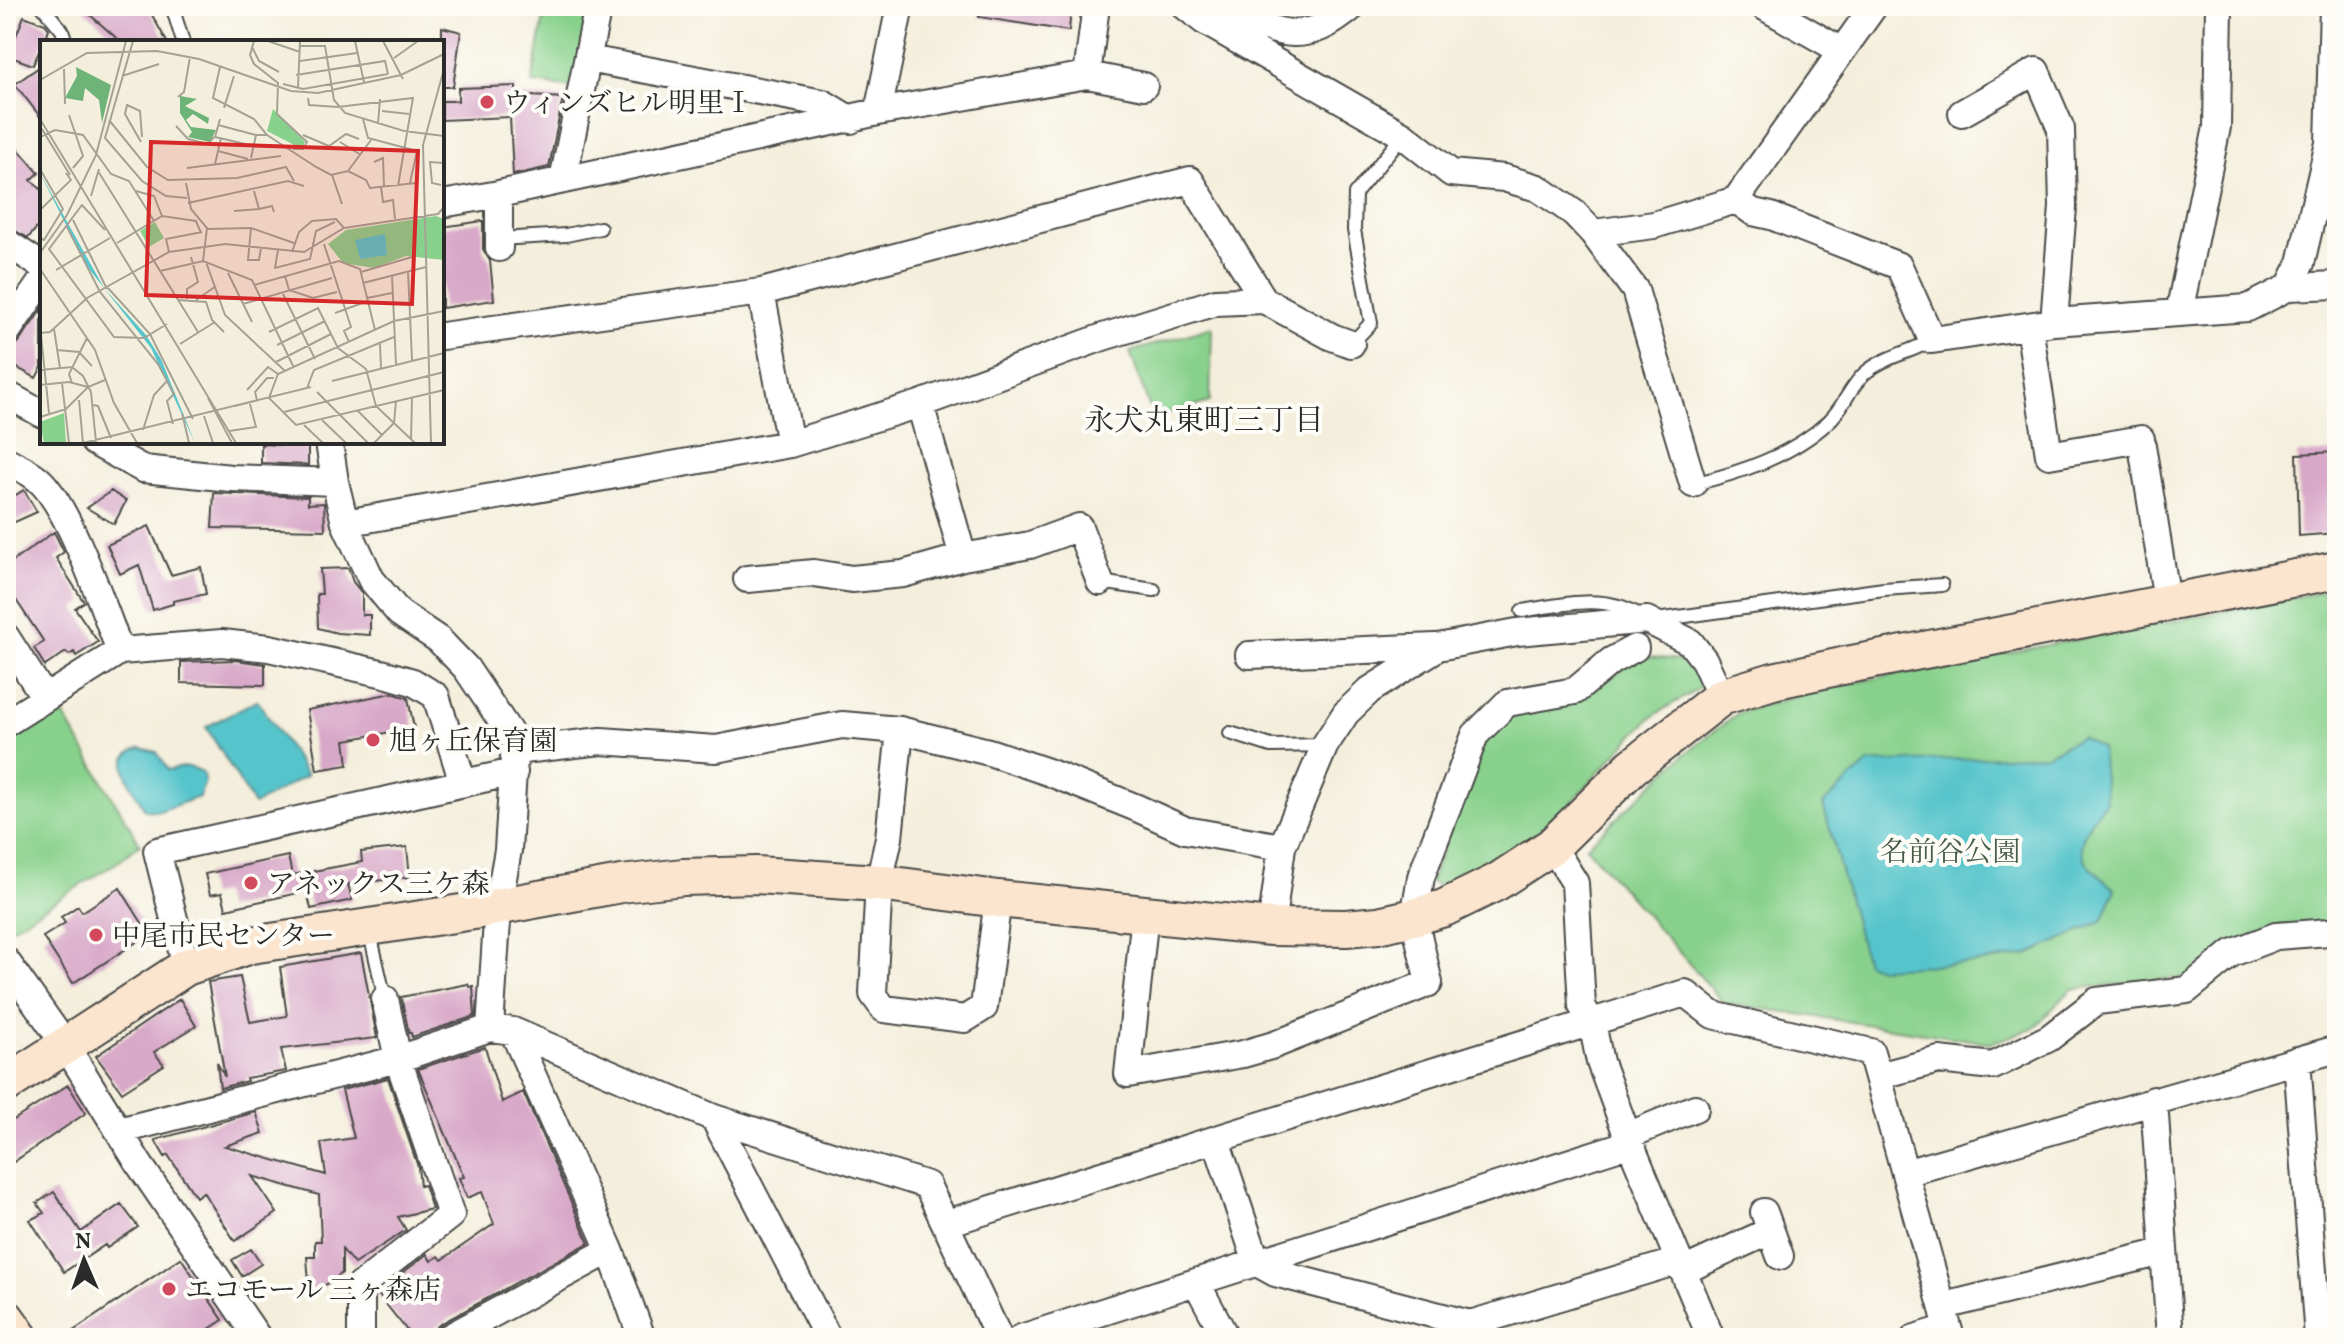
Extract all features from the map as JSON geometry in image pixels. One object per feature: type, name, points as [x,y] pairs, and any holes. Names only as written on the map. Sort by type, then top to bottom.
[{"type":"street","points":[[563,180],[598,6]]},
{"type":"street","points":[[878,112],[900,6]]},
{"type":"street","points":[[1087,75],[1096,6]]},
{"type":"street","points":[[1185,6],[1204,21],[1403,135],[1451,173],[1504,178],[1538,188],[1574,213],[1593,233],[1635,290],[1693,484]]},
{"type":"street","points":[[1220,6],[1288,35],[1312,32],[1334,21],[1353,6]]},
{"type":"street","points":[[1763,6],[1842,51]]},
{"type":"street","points":[[1593,233],[1654,225],[1736,200],[1874,6]]},
{"type":"street","points":[[2179,313],[2217,127],[2219,6]]},
{"type":"street","points":[[2289,287],[2301,263],[2329,143],[2333,6]]},
{"type":"street","points":[[588,59],[823,103],[851,120]]},
{"type":"street","points":[[1962,113],[2036,71],[2061,129],[2063,207],[2041,324],[2049,455],[2141,439],[2167,601]]},
{"type":"street","points":[[444,204],[878,112],[1087,75],[1144,86]]},
{"type":"street","points":[[444,336],[761,292],[1190,180],[1264,300],[1351,344]]},
{"type":"street","points":[[499,194],[499,244]]},
{"type":"street","points":[[1736,200],[1753,212],[1771,216],[1899,266],[1932,340],[2041,324],[2248,308],[2289,287],[2337,285]]},
{"type":"street","points":[[6,242],[40,265]]},
{"type":"street","points":[[6,333],[40,284]]},
{"type":"street","points":[[761,292],[790,444]]},
{"type":"street","points":[[345,523],[790,444],[920,404],[1103,337],[1216,302],[1264,300]]},
{"type":"street","points":[[6,394],[40,413]]},
{"type":"street","points":[[920,404],[963,557]]},
{"type":"street","points":[[98,444],[143,469],[231,478],[335,482]]},
{"type":"street","points":[[329,444],[345,523],[371,579],[399,613],[439,640],[466,668],[515,741],[508,850],[498,906],[502,1030],[610,1250],[642,1338]]},
{"type":"street","points":[[6,460],[38,479],[55,500],[84,560],[120,651]]},
{"type":"street","points":[[747,579],[814,573],[852,579],[903,574],[963,557],[1030,545],[1079,527],[1100,582]]},
{"type":"street","points":[[6,1084],[186,967],[251,945],[621,884],[683,877],[756,875],[879,883],[998,899],[1271,927],[1346,928],[1414,917],[1444,908],[1497,882],[1552,846],[1632,767],[1721,697],[1773,681],[1842,666],[2337,570]]},
{"type":"street","points":[[1249,655],[1438,647],[1517,632],[1647,620],[1690,642],[1704,660],[1721,697]]},
{"type":"street","points":[[6,637],[45,698]]},
{"type":"street","points":[[6,723],[120,651],[222,643],[269,648],[413,682],[436,696],[463,783]]},
{"type":"street","points":[[1271,927],[1282,847],[1325,745],[1346,713],[1370,690],[1438,647]]},
{"type":"street","points":[[1145,914],[1128,1074],[1243,1054],[1274,1045],[1429,983],[1414,917],[1421,877],[1475,735],[1507,703],[1575,691],[1611,661],[1635,648]]},
{"type":"street","points":[[186,967],[157,851],[463,783],[514,761],[601,741],[716,749],[842,725],[900,730],[989,752],[1048,772],[1185,830],[1282,847]]},
{"type":"street","points":[[900,730],[889,838],[879,883],[873,994],[884,1009],[965,1019],[984,1007],[998,899]]},
{"type":"street","points":[[1552,846],[1575,883],[1582,1006],[1592,1023],[1600,1062],[1628,1140],[1711,1338]]},
{"type":"street","points":[[1878,1076],[1939,1060],[1993,1066],[2049,1038],[2097,1001],[2187,990],[2232,953],[2276,936],[2329,932]]},
{"type":"street","points":[[6,961],[66,1046],[139,1164],[258,1338]]},
{"type":"street","points":[[947,1223],[1685,993],[1713,1015],[1871,1052],[1948,1324]]},
{"type":"street","points":[[361,1338],[361,1285],[451,1215],[398,1059],[385,999]]},
{"type":"street","points":[[119,1131],[502,1030],[714,1118],[927,1185],[999,1338]]},
{"type":"street","points":[[1905,1173],[2337,1049]]},
{"type":"street","points":[[2297,1060],[2318,1338]]},
{"type":"street","points":[[2154,1100],[2170,1338]]},
{"type":"street","points":[[1021,1338],[1628,1140],[1695,1108]]},
{"type":"street","points":[[714,1118],[828,1338]]},
{"type":"street","points":[[1216,1140],[1257,1263],[1275,1273],[1470,1324],[1681,1266],[1767,1222],[1780,1256]]},
{"type":"street","points":[[448,1338],[610,1250]]},
{"type":"street","points":[[1915,1338],[1948,1324],[2163,1252]]},
{"type":"street","points":[[1196,1282],[1226,1338]]},
{"type":"street","points":[[6,1318],[20,1338]]},
{"type":"lane","points":[[42,6],[62,30],[65,40]]},
{"type":"lane","points":[[172,6],[182,40]]},
{"type":"lane","points":[[1351,344],[1371,323],[1354,230],[1355,194],[1403,135]]},
{"type":"lane","points":[[499,244],[600,228]]},
{"type":"lane","points":[[1693,484],[1741,473],[1798,443],[1829,422],[1864,374],[1888,357],[1918,348],[1932,340]]},
{"type":"lane","points":[[1100,582],[1154,590]]},
{"type":"lane","points":[[1522,611],[1583,601],[1630,610],[1647,620],[1884,589],[1942,585]]},
{"type":"lane","points":[[1230,733],[1271,746],[1325,745]]},
{"type":"lane","points":[[372,942],[385,999]]},
{"type":"green space","points":[[546,6],[590,6],[573,88],[532,83]]},
{"type":"green space","points":[[1250,6],[1333,6],[1312,17],[1292,20]]},
{"type":"green space","points":[[1212,327],[1210,402],[1153,417],[1130,352]]},
{"type":"green space","name":"名前谷公園","points":[[2337,589],[2337,928],[2187,977],[2072,989],[2033,1029],[1990,1043],[1724,1003],[1586,847],[1686,753],[1738,713],[1826,688]]},
{"type":"green space","points":[[1649,657],[1694,661],[1705,683],[1649,720],[1564,810],[1507,858],[1483,871],[1439,887],[1430,881],[1483,745],[1508,717],[1541,704],[1575,701],[1632,661]]},
{"type":"green space","points":[[56,702],[140,844],[121,860],[10,929],[6,923],[6,736]]},
{"type":"water","points":[[257,700],[307,775],[254,805],[206,727]]},
{"type":"water","points":[[2081,737],[2101,748],[2106,802],[2087,828],[2082,851],[2090,866],[2115,890],[2102,921],[2027,955],[1976,963],[1879,968],[1866,963],[1823,804],[1868,763],[2046,755]]},
{"type":"water","points":[[141,748],[157,752],[168,770],[190,767],[203,773],[205,782],[199,797],[160,811],[145,810],[130,784],[125,766],[131,752]]},
{"type":"building","points":[[80,6],[147,6],[166,40],[119,40]]},
{"type":"building","points":[[979,6],[1071,8],[1069,31],[979,17]]},
{"type":"building","points":[[24,16],[45,24],[49,29],[44,40],[40,40],[40,49],[33,65],[8,56]]},
{"type":"building","points":[[442,27],[461,32],[453,87],[444,87]]},
{"type":"building","points":[[40,66],[40,116],[15,84]]},
{"type":"building","points":[[516,86],[516,95],[563,98],[549,167],[513,175],[510,117],[444,120],[444,101],[458,101],[458,88]]},
{"type":"building","points":[[6,135],[39,173],[31,180],[40,188],[40,224],[28,238],[6,226],[6,215],[12,208],[6,201]]},
{"type":"building","points":[[483,221],[483,249],[490,261],[494,300],[444,308],[444,227]]},
{"type":"building","points":[[40,312],[40,371],[36,378],[6,362],[6,354],[19,342]]},
{"type":"building","points":[[261,444],[308,446],[308,465],[261,463]]},
{"type":"building","points":[[2337,452],[2337,533],[2299,536],[2297,454]]},
{"type":"building","points":[[24,490],[37,512],[6,526],[6,501]]},
{"type":"building","points":[[111,491],[126,501],[114,524],[87,508]]},
{"type":"building","points":[[214,493],[308,497],[308,504],[324,503],[325,530],[212,528]]},
{"type":"building","points":[[149,526],[171,575],[201,567],[206,594],[173,601],[173,604],[153,610],[139,565],[120,574],[107,545]]},
{"type":"building","points":[[54,532],[64,552],[56,558],[84,602],[75,608],[98,642],[76,656],[74,652],[69,655],[66,652],[45,666],[34,648],[44,642],[6,585],[6,566]]},
{"type":"building","points":[[348,568],[353,582],[362,593],[362,615],[370,615],[370,635],[337,633],[318,628],[317,594],[322,594],[320,569]]},
{"type":"building","points":[[235,660],[265,664],[265,685],[181,683],[181,662]]},
{"type":"building","points":[[392,693],[408,698],[414,728],[345,740],[348,765],[317,770],[307,710]]},
{"type":"building","points":[[407,847],[410,877],[348,884],[352,900],[311,909],[307,891],[226,909],[222,893],[210,895],[205,874],[288,856],[292,875],[362,862],[361,852]]},
{"type":"building","name":"中尾市民センター","points":[[120,888],[149,934],[73,983],[43,937],[65,923],[61,917],[78,906],[82,912]]},
{"type":"building","points":[[361,953],[377,1038],[281,1049],[286,1071],[246,1078],[247,1081],[220,1088],[217,1063],[225,1077],[208,982],[240,977],[250,1022],[287,1016],[280,967]]},
{"type":"building","points":[[468,984],[469,987],[473,986],[475,1016],[412,1037],[401,997]]},
{"type":"building","points":[[180,999],[196,1026],[154,1052],[164,1065],[122,1092],[96,1056]]},
{"type":"building","points":[[485,1047],[502,1102],[523,1092],[589,1243],[440,1324],[423,1338],[413,1338],[377,1293],[427,1254],[431,1261],[439,1256],[442,1260],[494,1224],[482,1192],[467,1198],[459,1178],[464,1177],[418,1069]]},
{"type":"building","points":[[388,1078],[418,1167],[420,1186],[424,1185],[432,1209],[398,1217],[406,1230],[354,1264],[342,1249],[342,1273],[310,1296],[307,1257],[315,1257],[315,1241],[321,1241],[319,1195],[252,1176],[277,1213],[235,1241],[203,1192],[196,1197],[155,1140],[256,1112],[263,1133],[225,1146],[326,1175],[321,1143],[354,1138],[342,1090]]},
{"type":"building","points":[[68,1085],[86,1113],[6,1167],[6,1125]]},
{"type":"building","points":[[54,1192],[81,1232],[121,1204],[138,1227],[64,1272],[30,1220],[44,1213],[37,1203]]},
{"type":"building","points":[[251,1249],[261,1264],[242,1276],[232,1260]]},
{"type":"building","name":"エコモール 三ヶ森店","points":[[181,1258],[223,1320],[195,1338],[63,1338]]},
{"type":"place","name":"ウィンズヒル明里Ⅰ","points":[[487,102]]},
{"type":"place","name":"旭ヶ丘保育園","points":[[373,740]]},
{"type":"place","name":"アネックス三ケ森","points":[[251,883]]},
{"type":"place","name":"中尾市民センター","points":[[96,935]]},
{"type":"place","name":"エコモール 三ヶ森店","points":[[169,1289]]},
{"type":"district","name":"永犬丸東町三丁目","points":[[1204,420]]}]
